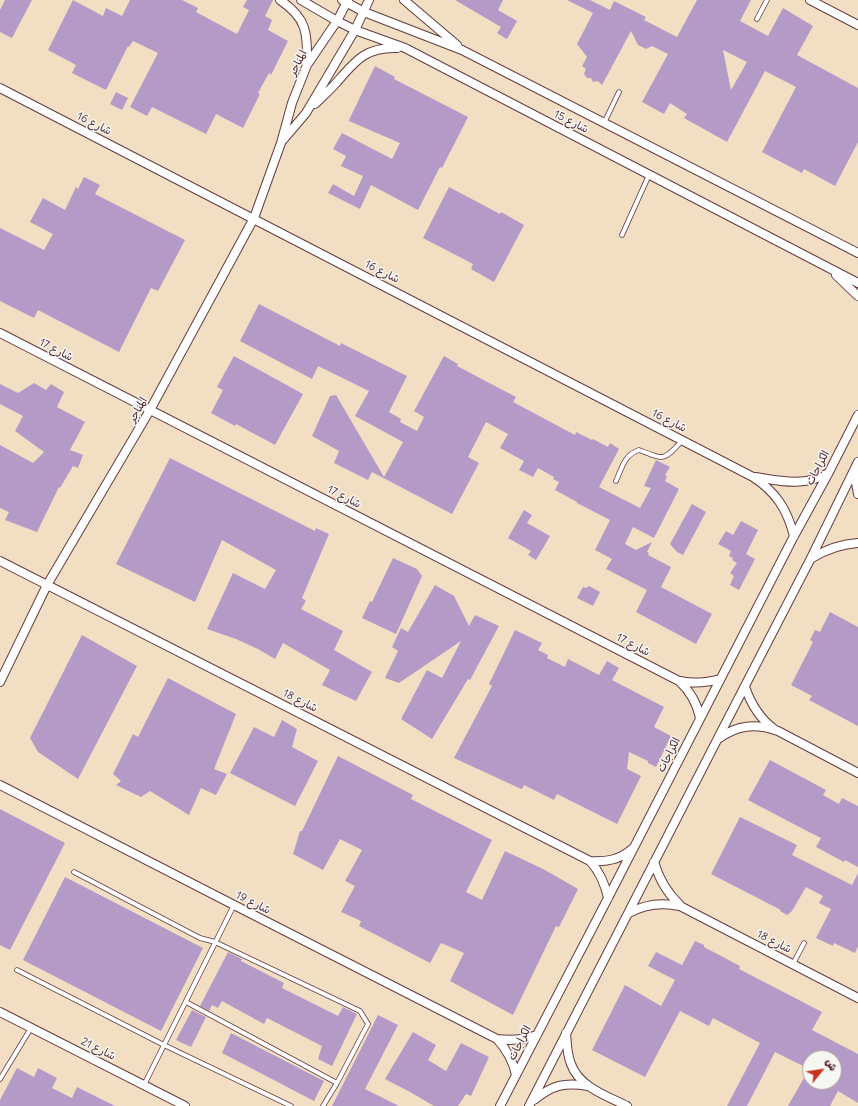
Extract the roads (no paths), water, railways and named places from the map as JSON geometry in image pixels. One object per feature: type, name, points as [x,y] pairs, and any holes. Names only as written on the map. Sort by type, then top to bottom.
[{"type":"street","points":[[280,0],[296,13],[302,22],[306,32],[307,65]]},
{"type":"street","name":"شارع 15","points":[[301,0],[355,30],[405,48],[858,283]]},
{"type":"street","name":"المناجر","points":[[306,113],[355,30],[369,0]]},
{"type":"street","name":"شارع 15","points":[[404,0],[462,50]]},
{"type":"street","points":[[810,0],[858,25]]},
{"type":"street","name":"المناجر","points":[[0,682],[47,585],[150,410],[254,218],[281,142],[292,103],[307,65],[337,21],[345,1]]},
{"type":"street","name":"شارع 15","points":[[345,1],[364,12],[462,50],[858,253]]},
{"type":"street","name":"المناجر","points":[[281,142],[306,113],[330,90],[349,67],[365,54],[372,50],[405,48]]},
{"type":"street","name":"شارع 16","points":[[0,88],[753,477],[770,490],[783,506],[792,526],[794,536]]},
{"type":"street","name":"شارع 15","points":[[829,269],[858,296]]},
{"type":"street","name":"شارع 17","points":[[0,333],[679,681],[693,698],[700,718]]},
{"type":"street","name":"الكراجات","points":[[500,1106],[794,536],[858,416]]},
{"type":"street","points":[[857,464],[856,483],[858,494]]},
{"type":"street","points":[[530,1104],[811,558],[857,464]]},
{"type":"street","name":"شارع 16","points":[[753,477],[803,482],[817,479],[829,472]]},
{"type":"street","points":[[811,558],[835,546],[858,543]]},
{"type":"street","name":"شارع 18","points":[[0,561],[590,861],[603,879],[608,898]]},
{"type":"street","name":"شارع 17","points":[[679,681],[698,683],[720,679]]},
{"type":"street","points":[[745,687],[757,712],[770,726],[858,773]]},
{"type":"street","points":[[717,740],[733,730],[751,726],[765,727],[778,731]]},
{"type":"street","name":"شارع 19","points":[[0,785],[497,1038],[513,1040],[525,1039],[537,1035]]},
{"type":"street","name":"شارع 18","points":[[590,861],[614,860],[629,852],[635,846]]},
{"type":"street","name":"شارع 18","points":[[654,862],[661,882],[680,906],[858,998]]},
{"type":"street","name":"شارع 18","points":[[628,913],[654,904],[680,906]]},
{"type":"street","name":"شارع 21","points":[[0,1012],[185,1106]]},
{"type":"street","points":[[566,1033],[569,1059],[579,1078],[589,1086],[627,1106]]},
{"type":"street","name":"شارع 19","points":[[497,1038],[510,1055],[516,1075]]},
{"type":"street","points":[[530,1104],[547,1090],[561,1085],[574,1084],[589,1086]]},
{"type":"lane","points":[[757,20],[767,0]]},
{"type":"lane","points":[[604,123],[619,92]]},
{"type":"lane","points":[[622,235],[650,176]]},
{"type":"lane","points":[[616,481],[627,458],[632,452],[639,450],[662,458],[670,453],[683,440]]},
{"type":"lane","points":[[74,872],[200,938],[216,942],[360,1011],[368,1024],[337,1084],[323,1106]]},
{"type":"lane","points":[[144,1085],[234,905]]},
{"type":"lane","points":[[793,964],[804,943]]},
{"type":"lane","points":[[18,970],[164,1045],[291,1106]]},
{"type":"lane","points":[[186,1002],[337,1084]]},
{"type":"lane","points":[[0,1079],[31,1028]]}]
